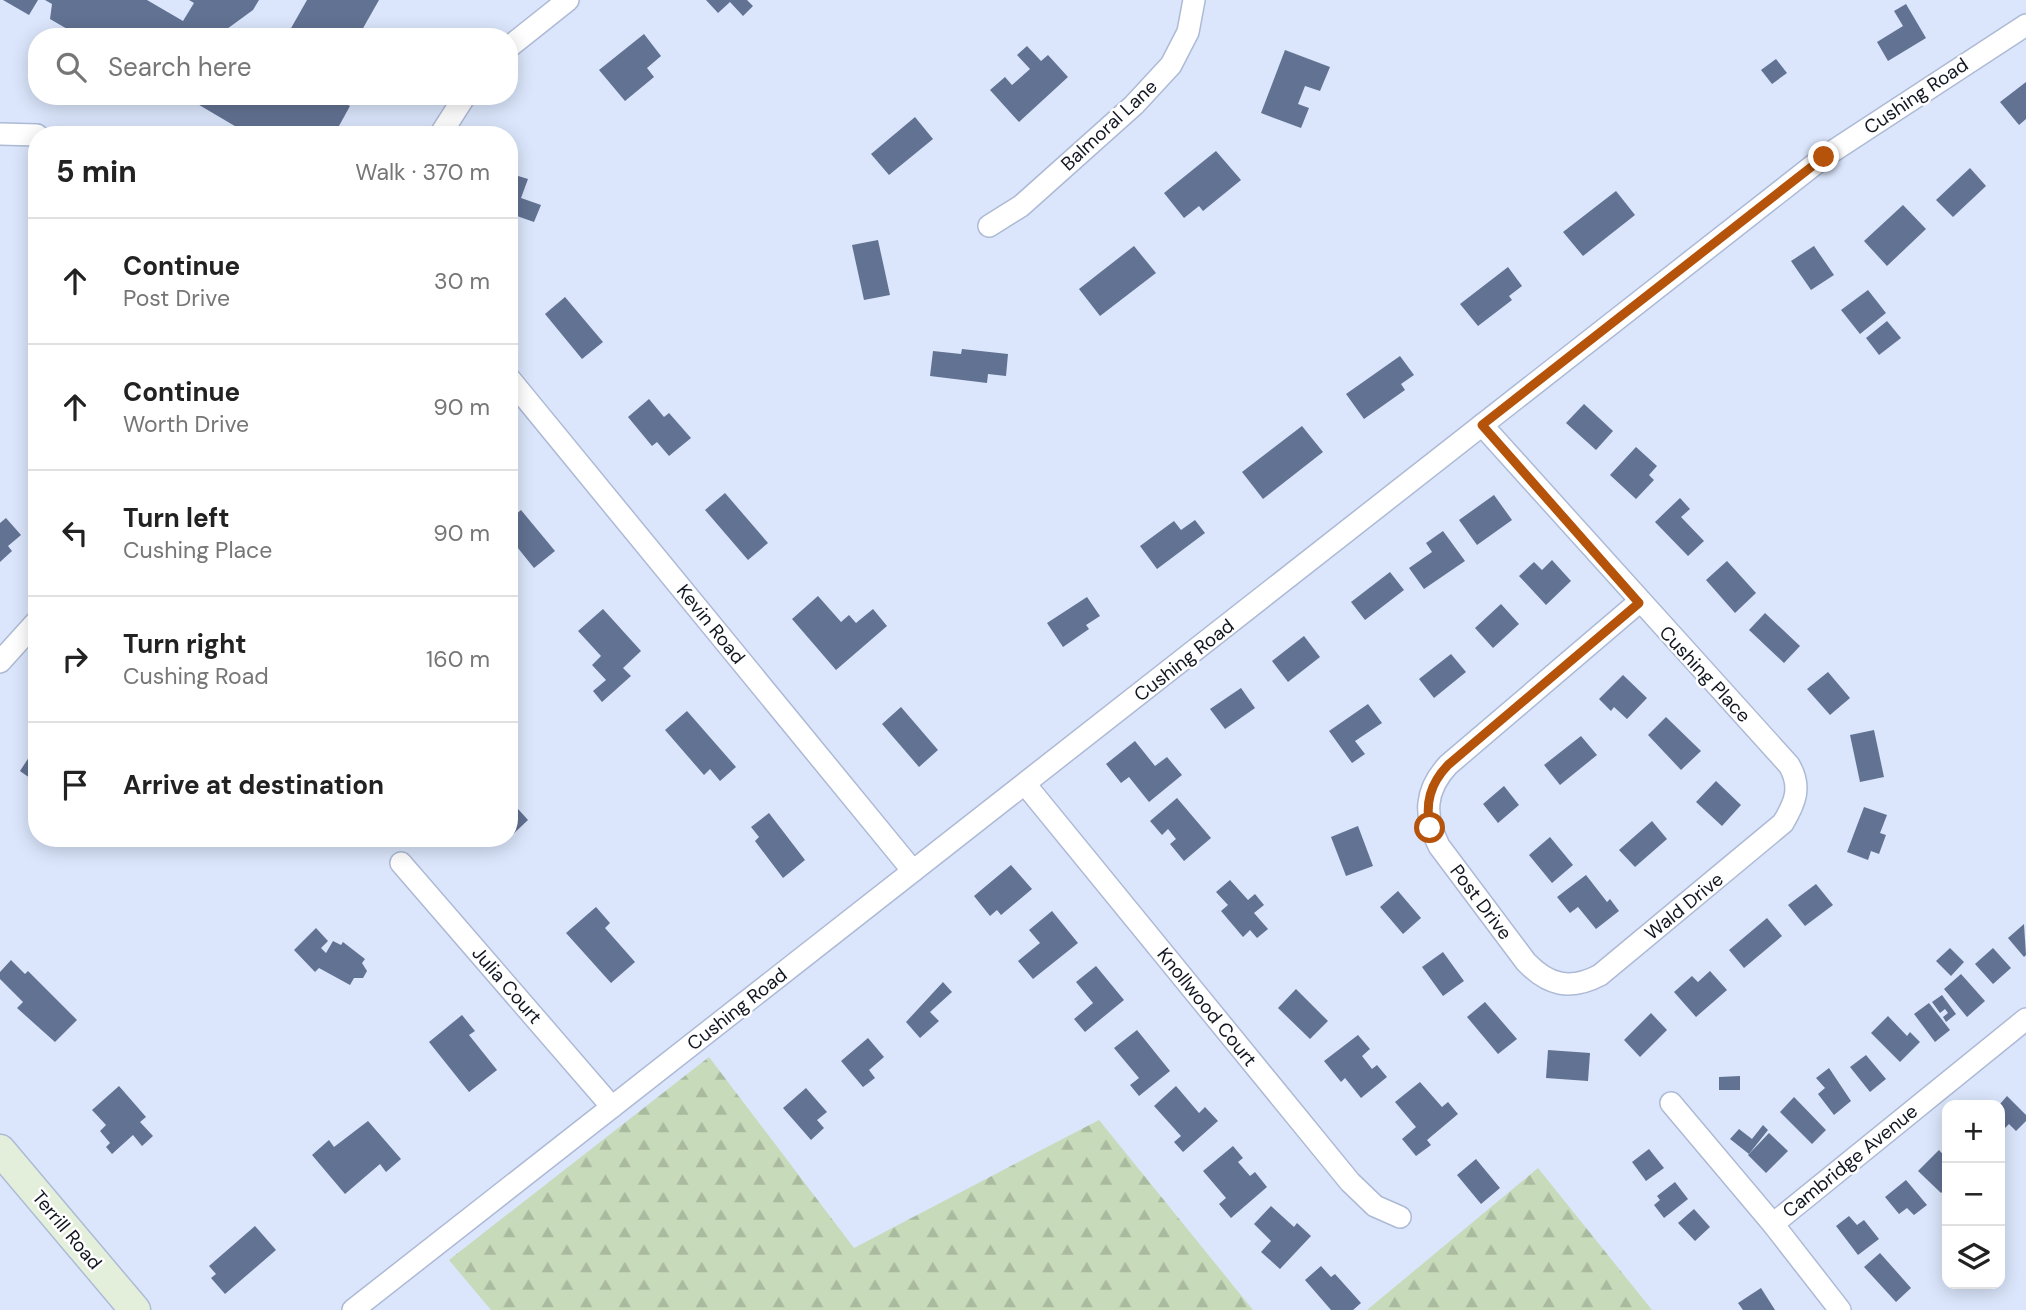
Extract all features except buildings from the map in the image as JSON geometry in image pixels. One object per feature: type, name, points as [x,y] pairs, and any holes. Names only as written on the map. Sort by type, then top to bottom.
[{"type":"street","points":[[518,40],[568,0]]},
{"type":"street","name":"Balmoral Lane","points":[[989,226],[1021,206],[1134,105],[1171,65],[1188,32],[1194,0]]},
{"type":"street","name":"Cushing Road","points":[[353,1310],[1824,157],[2026,25]]},
{"type":"street","points":[[446,126],[459,105]]},
{"type":"street","points":[[0,134],[28,135]]},
{"type":"street","name":"Kevin Road","points":[[518,388],[913,871]]},
{"type":"street","name":"Cushing Place","points":[[1482,425],[1639,603],[1789,765]]},
{"type":"street","name":"Post Drive","points":[[1526,962],[1440,846],[1430,828],[1429,797],[1433,785],[1448,765],[1639,603]]},
{"type":"street","points":[[0,662],[28,631]]},
{"type":"street","name":"Wald Drive","points":[[1526,962],[1539,976],[1554,983],[1570,985],[1586,982],[1600,975],[1783,823],[1796,798],[1797,785],[1789,765]]},
{"type":"street","name":"Knollwood Court","points":[[1025,784],[1350,1182],[1375,1206],[1400,1217]]},
{"type":"street","name":"Julia Court","points":[[401,863],[612,1107]]},
{"type":"street","name":"Cambridge Avenue","points":[[1773,1224],[2026,1019]]},
{"type":"street","points":[[1671,1103],[1773,1224],[1840,1310]]},
{"type":"street","name":"Terrill Road","points":[[0,1150],[135,1310]]},
{"type":"green space","points":[[709,1057],[854,1248],[1099,1120],[1253,1310],[491,1310],[449,1260]]},
{"type":"green space","points":[[1538,1168],[1652,1310],[1367,1310]]},
{"type":"route","points":[[1430,828],[1427,815],[1429,797],[1433,785],[1448,765],[1639,603],[1482,425],[1824,157]]}]
